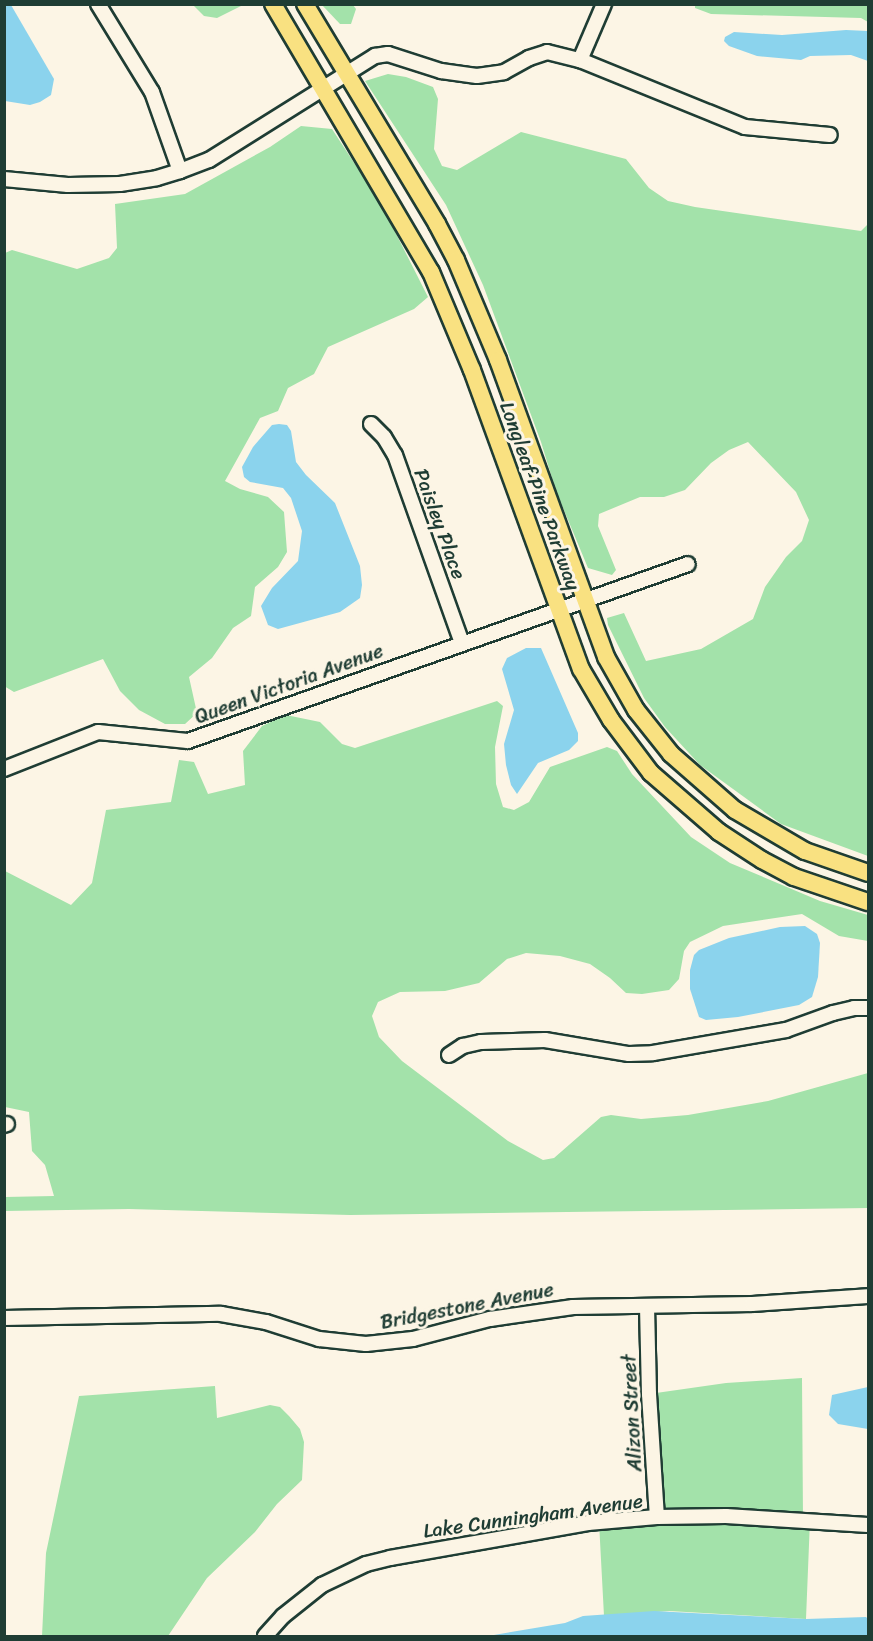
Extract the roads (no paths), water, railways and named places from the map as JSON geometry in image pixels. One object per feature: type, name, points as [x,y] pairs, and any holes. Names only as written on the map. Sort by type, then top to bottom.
[{"type":"main road","name":"Longleaf Pine Parkway","points":[[273,4],[413,238],[451,316],[581,669],[611,720],[651,773],[688,808],[762,860],[794,877],[868,902]]},
{"type":"main road","name":"Longleaf Pine Parkway","points":[[305,4],[437,224],[476,305],[584,603],[606,657],[630,700],[671,754],[728,804],[776,836],[805,851],[868,873]]},
{"type":"street","points":[[98,4],[152,92],[180,171]]},
{"type":"street","points":[[580,60],[604,4]]},
{"type":"street","points":[[4,179],[68,185],[120,184],[180,171],[209,160],[325,88],[346,72],[375,56],[388,54],[441,71],[477,76],[504,72],[530,58],[548,52],[580,60],[745,127],[830,135]]},
{"type":"street","name":"Paisley Place","points":[[371,424],[384,436],[395,455],[462,643]]},
{"type":"street","name":"Queen Victoria Avenue","points":[[4,769],[98,732],[188,741],[462,643],[584,603],[688,564]]},
{"type":"street","points":[[449,1055],[463,1046],[481,1042],[545,1040],[629,1054],[653,1053],[786,1030],[833,1013],[854,1008],[868,1008]]},
{"type":"street","name":"Bridgestone Avenue","points":[[4,1318],[221,1314],[266,1322],[319,1339],[366,1344],[413,1339],[490,1319],[533,1311],[592,1306],[752,1304],[868,1296]]},
{"type":"street","name":"Alizon Street","points":[[647,1306],[649,1394],[657,1517]]},
{"type":"street","name":"Lake Cunningham Avenue","points":[[265,1636],[303,1599],[337,1577],[366,1564],[390,1558],[588,1523],[657,1517],[758,1517],[868,1525]]},
{"type":"water","points":[[4,5],[11,5],[54,79],[51,95],[40,102],[30,105],[5,101]]},
{"type":"water","points":[[846,30],[868,31],[868,61],[851,55],[810,56],[801,60],[757,56],[729,46],[724,41],[725,37],[734,32],[782,35]]},
{"type":"water","points":[[272,425],[287,425],[291,431],[296,462],[335,503],[360,566],[362,585],[360,598],[340,612],[278,629],[268,625],[261,606],[272,588],[298,561],[302,531],[291,498],[283,488],[250,482],[244,477],[242,467],[253,447]]},
{"type":"water","points":[[526,648],[541,648],[578,733],[578,741],[569,750],[538,763],[517,794],[511,785],[506,765],[504,744],[514,710],[502,669],[507,658]]},
{"type":"water","points":[[805,926],[817,934],[820,943],[818,977],[812,997],[799,1005],[738,1017],[706,1020],[699,1017],[690,989],[690,970],[694,955],[699,950],[729,938],[780,927]]},
{"type":"water","points":[[868,1387],[868,1429],[838,1424],[829,1415],[832,1395]]},
{"type":"water","points":[[654,1611],[806,1619],[866,1617],[868,1636],[488,1636],[565,1623],[583,1616]]}]
